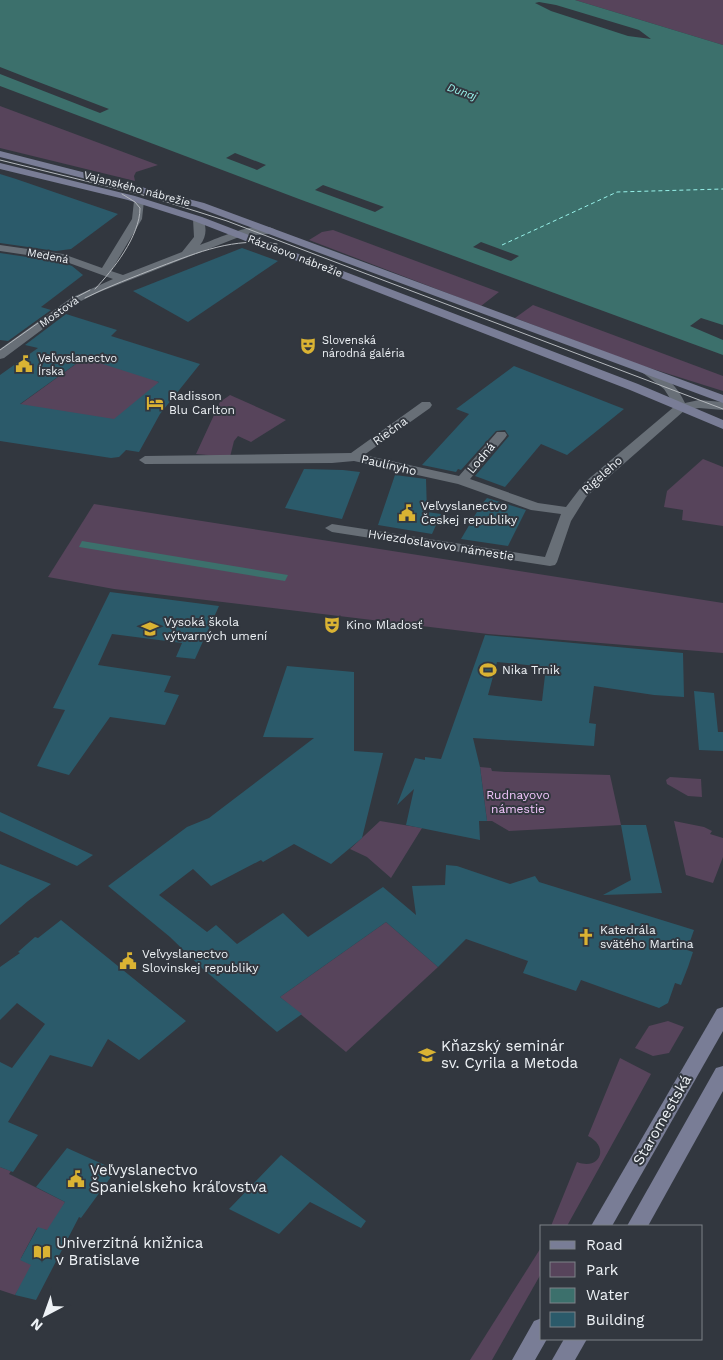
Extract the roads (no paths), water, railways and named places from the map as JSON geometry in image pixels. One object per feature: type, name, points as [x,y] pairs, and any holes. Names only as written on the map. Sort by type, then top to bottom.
[{"type":"main road","name":"Vajanského nábrežie","points":[[0,154],[200,205],[272,231]]},
{"type":"main road","name":"Vajanského nábrežie","points":[[0,166],[139,201],[198,218],[236,233]]},
{"type":"main road","name":"Rázusovo nábrežie","points":[[272,231],[723,399]]},
{"type":"main road","name":"Rázusovo nábrežie","points":[[236,233],[723,425]]},
{"type":"main road","name":"Staromestská","points":[[602,1225],[723,1014]]},
{"type":"main road","points":[[637,1225],[694,1121],[723,1074]]},
{"type":"main road","points":[[522,1360],[540,1331]]},
{"type":"main road","points":[[564,1360],[575,1340]]},
{"type":"street","points":[[104,272],[110,266],[137,219],[139,201]]},
{"type":"street","points":[[184,254],[201,238],[202,232],[198,218]]},
{"type":"street","name":"Rázusovo nábrežie","points":[[236,233],[252,230],[272,231]]},
{"type":"street","name":"Mostová","points":[[0,355],[75,300],[236,233]]},
{"type":"street","name":"Medená","points":[[0,248],[63,258],[123,279]]},
{"type":"street","points":[[649,372],[672,389],[681,407],[698,404],[723,406]]},
{"type":"street","name":"Riečna","points":[[354,457],[426,405]]},
{"type":"street","name":"Rigeleho","points":[[550,562],[561,524],[568,511],[590,485],[681,407]]},
{"type":"street","name":"Lodná","points":[[462,481],[501,435]]},
{"type":"street","name":"Paulínyho","points":[[145,460],[332,459],[354,457],[462,481],[536,506],[568,511]]},
{"type":"street","name":"Hviezdoslavovo námestie","points":[[332,528],[550,562]]},
{"type":"water","name":"Dunaj","points":[[0,0],[575,0],[723,45],[723,355],[299,199],[0,86]]},
{"type":"water","points":[[82,541],[288,575],[285,581],[79,547]]},
{"type":"tram line","points":[[0,160],[151,197],[227,221],[723,409]]},
{"type":"tram line","points":[[95,289],[124,252],[136,230],[140,208],[135,202],[122,194]]},
{"type":"tram line","points":[[85,298],[159,267],[217,247],[261,242],[277,244]]},
{"type":"tram line","points":[[0,350],[69,301],[90,290]]},
{"type":"place","name":"Slovenská národná galéria","points":[[308,346]]},
{"type":"place","name":"Veľvyslanectvo Írska","points":[[24,364]]},
{"type":"place","name":"Radisson Blu Carlton","points":[[155,403]]},
{"type":"place","name":"Veľvyslanectvo Českej republiky","points":[[407,513]]},
{"type":"place","name":"Kino Mladosť","points":[[332,625]]},
{"type":"place","name":"Vysoká škola výtvarných umení","points":[[150,629]]},
{"type":"place","name":"Nika Trnik","points":[[488,670]]},
{"type":"place","name":"Katedrála svätého Martina","points":[[586,937]]},
{"type":"place","name":"Veľvyslanectvo Slovinskej republiky","points":[[128,961]]},
{"type":"place","name":"Kňazský seminár sv. Cyrila a Metoda","points":[[427,1055]]},
{"type":"place","name":"Veľvyslanectvo Španielskeho kráľovstva","points":[[76,1179]]},
{"type":"place","name":"Univerzitná knižnica v Bratislave","points":[[42,1252]]},
{"type":"park label","name":"Rudnayovo námestie","points":[[518,802]]}]
